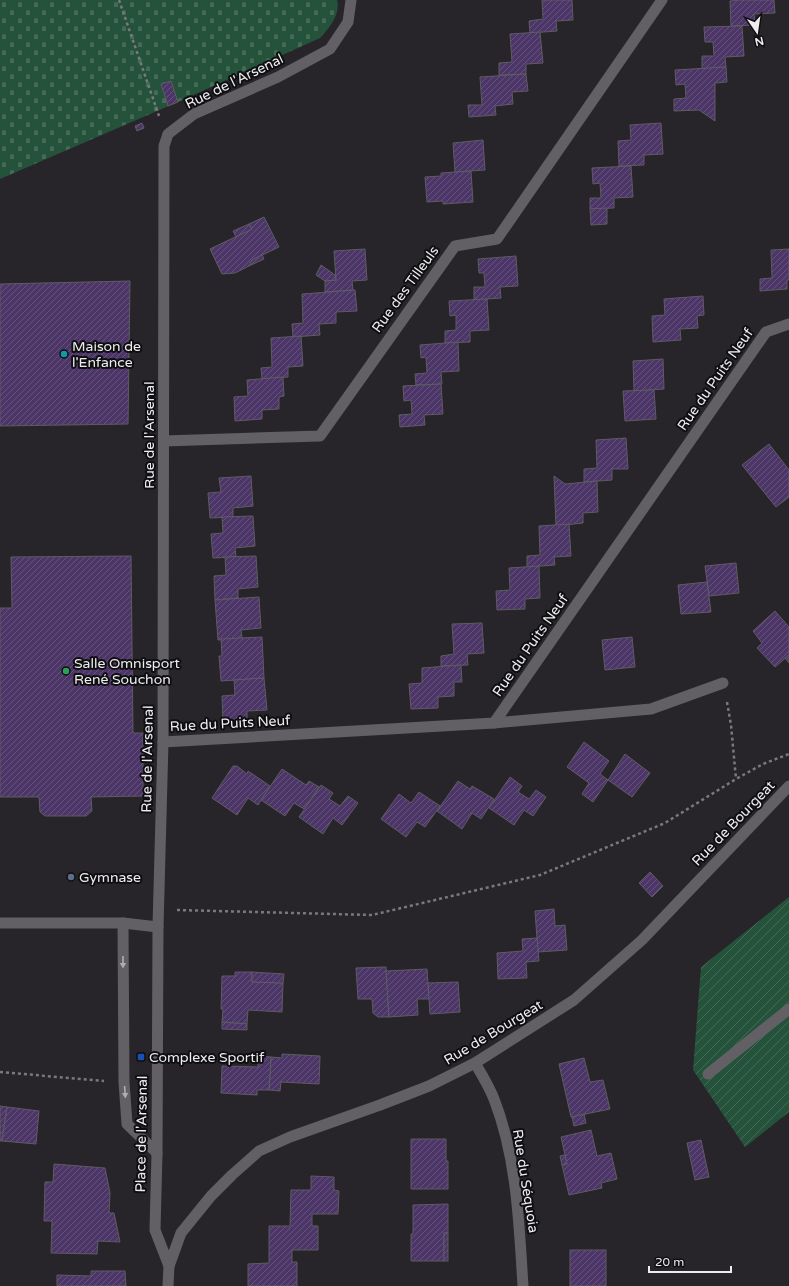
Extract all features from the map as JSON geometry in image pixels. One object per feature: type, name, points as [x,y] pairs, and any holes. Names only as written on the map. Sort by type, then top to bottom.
[{"type":"street","name":"Rue de l'Arsenal","points":[[158,927],[163,742],[164,146],[168,134],[194,114],[278,77],[330,49],[348,22],[351,0]]},
{"type":"street","name":"Rue des Tilleuls","points":[[164,441],[320,436],[455,246],[497,239],[662,0]]},
{"type":"street","name":"Rue du Puits Neuf","points":[[163,742],[494,723],[766,332],[789,324]]},
{"type":"street","points":[[494,723],[652,709],[723,683]]},
{"type":"street","name":"Rue de Bourgeat","points":[[169,1266],[181,1233],[211,1196],[259,1151],[290,1137],[429,1086],[475,1063],[574,1000],[642,940],[789,786]]},
{"type":"street","points":[[0,923],[123,923],[158,927]]},
{"type":"street","points":[[123,923],[124,1082],[127,1124],[157,1153]]},
{"type":"street","name":"Place de l'Arsenal","points":[[158,927],[157,1153],[155,1230],[169,1266]]},
{"type":"street","points":[[708,1074],[789,1009]]},
{"type":"street","name":"Rue du Séquoia","points":[[475,1063],[494,1098],[508,1145],[518,1213],[523,1286]]},
{"type":"street","points":[[168,1286],[169,1266]]},
{"type":"path","points":[[119,0],[157,111],[168,134]]},
{"type":"path","points":[[731,725],[736,779]]},
{"type":"path","points":[[158,909],[372,914],[540,875],[665,823],[736,779],[763,764],[789,754]]},
{"type":"path","points":[[0,1072],[124,1082]]},
{"type":"green space","points":[[0,0],[337,0],[338,5],[336,16],[320,38],[178,102],[0,179]]},
{"type":"green space","points":[[789,897],[789,1112],[745,1147],[693,1070],[701,967]]},
{"type":"building","points":[[542,0],[572,0],[573,20],[556,21],[557,31],[530,33],[529,21],[543,19]]},
{"type":"building","points":[[774,0],[775,13],[754,14],[755,25],[731,26],[730,1]]},
{"type":"building","points":[[742,26],[744,56],[725,57],[726,67],[702,69],[702,56],[714,56],[713,42],[705,42],[704,27]]},
{"type":"building","points":[[540,32],[543,63],[526,64],[526,74],[499,75],[499,63],[512,62],[510,34]]},
{"type":"building","points":[[726,67],[727,82],[715,83],[715,121],[699,110],[674,111],[674,99],[686,98],[685,84],[676,85],[675,70]]},
{"type":"building","points":[[526,74],[528,91],[512,92],[513,104],[495,106],[496,115],[469,117],[468,105],[482,105],[480,77]]},
{"type":"building","points":[[171,81],[178,102],[168,106],[161,84]]},
{"type":"building","points":[[142,123],[144,128],[137,131],[135,126]]},
{"type":"building","points":[[661,123],[663,154],[644,155],[644,165],[619,166],[618,141],[631,140],[630,125]]},
{"type":"building","points":[[483,140],[485,170],[455,172],[453,143]]},
{"type":"building","points":[[631,166],[633,197],[614,198],[614,208],[590,209],[590,198],[601,198],[600,183],[593,184],[592,168]]},
{"type":"building","points":[[471,171],[473,202],[443,204],[443,201],[427,202],[425,177],[441,176],[441,173]]},
{"type":"building","points":[[607,208],[607,224],[591,225],[590,209]]},
{"type":"building","points":[[264,217],[279,247],[252,260],[249,266],[235,273],[222,274],[210,249],[252,229],[249,224]]},
{"type":"building","points":[[249,224],[252,229],[236,237],[233,231]]},
{"type":"building","points":[[365,249],[367,280],[352,281],[353,290],[325,292],[325,281],[336,280],[334,251]]},
{"type":"building","points":[[789,249],[789,280],[787,280],[787,289],[760,291],[760,279],[772,278],[771,250]]},
{"type":"building","points":[[262,255],[264,259],[249,266],[252,260]]},
{"type":"building","points":[[516,256],[518,286],[500,287],[501,298],[474,300],[474,287],[485,287],[484,273],[479,273],[478,259]]},
{"type":"building","points":[[321,265],[335,275],[336,280],[325,281],[316,275]]},
{"type":"building","name":"Maison de l'Enfance","points":[[130,281],[128,424],[0,426],[0,284]]},
{"type":"building","points":[[355,290],[357,311],[336,312],[336,323],[319,324],[320,335],[293,337],[292,324],[303,323],[302,294]]},
{"type":"building","points":[[703,296],[704,315],[697,316],[698,328],[680,329],[681,340],[653,342],[652,316],[665,315],[664,299]]},
{"type":"building","points":[[487,299],[489,330],[470,331],[470,342],[445,343],[445,331],[456,330],[456,315],[450,316],[449,301]]},
{"type":"building","points":[[301,336],[303,366],[288,367],[288,377],[262,379],[261,368],[272,367],[271,338]]},
{"type":"building","points":[[458,342],[459,371],[441,372],[442,384],[416,385],[415,374],[427,373],[426,357],[421,358],[420,345]]},
{"type":"building","points":[[663,359],[664,389],[634,391],[633,361]]},
{"type":"building","points":[[283,377],[284,396],[279,397],[279,409],[262,410],[262,419],[235,421],[234,397],[248,396],[247,380]]},
{"type":"building","points":[[441,384],[443,414],[424,415],[425,425],[400,427],[399,415],[412,414],[411,400],[404,401],[403,386]]},
{"type":"building","points":[[654,390],[656,419],[625,421],[623,391]]},
{"type":"building","points":[[626,438],[628,469],[612,469],[612,480],[584,482],[584,469],[597,468],[596,440]]},
{"type":"building","points":[[769,444],[789,470],[789,497],[776,507],[742,465]]},
{"type":"building","points":[[251,476],[253,506],[233,508],[233,517],[210,518],[208,493],[221,492],[219,478]]},
{"type":"building","points":[[554,476],[565,484],[597,481],[598,512],[583,513],[583,523],[556,526]]},
{"type":"building","points":[[253,516],[255,546],[235,548],[236,557],[213,558],[211,534],[223,533],[222,517]]},
{"type":"building","points":[[569,524],[571,556],[554,557],[555,565],[527,567],[527,556],[540,555],[539,526]]},
{"type":"building","name":"Salle Omnisport René Souchon","points":[[131,556],[133,733],[143,733],[143,796],[91,797],[92,811],[86,816],[45,816],[40,812],[39,797],[0,797],[0,608],[12,608],[11,557]]},
{"type":"building","points":[[256,556],[258,587],[238,589],[238,598],[215,600],[214,576],[226,575],[225,557]]},
{"type":"building","points":[[736,563],[739,593],[709,596],[705,566]]},
{"type":"building","points":[[539,566],[540,598],[525,599],[525,609],[497,610],[496,591],[510,590],[509,568]]},
{"type":"building","points":[[707,582],[711,612],[681,614],[678,585]]},
{"type":"building","points":[[259,597],[261,628],[241,630],[242,638],[218,640],[215,600]]},
{"type":"building","points":[[775,611],[789,627],[789,655],[775,667],[757,648],[762,643],[753,631]]},
{"type":"building","points":[[482,623],[484,653],[467,654],[468,665],[441,666],[441,656],[454,654],[452,624]]},
{"type":"building","points":[[262,637],[264,678],[221,681],[219,656],[222,656],[221,639]]},
{"type":"building","points":[[632,637],[635,667],[605,670],[602,640]]},
{"type":"building","points":[[789,655],[789,663],[785,658]]},
{"type":"building","points":[[461,665],[462,682],[454,682],[454,696],[438,697],[438,708],[411,709],[409,684],[422,683],[422,668]]},
{"type":"building","points":[[264,678],[267,710],[247,711],[247,719],[223,721],[222,696],[235,695],[234,680]]},
{"type":"building","points":[[584,742],[609,761],[600,774],[608,780],[593,802],[582,794],[589,783],[567,767]]},
{"type":"building","points":[[625,754],[650,773],[632,797],[608,780]]},
{"type":"building","points":[[233,766],[237,766],[247,774],[248,771],[270,786],[258,805],[248,798],[237,815],[212,798]]},
{"type":"building","points":[[282,769],[306,785],[309,781],[319,787],[304,809],[294,803],[285,816],[261,800]]},
{"type":"building","points":[[510,777],[522,786],[518,792],[529,799],[536,790],[546,797],[533,816],[524,810],[514,825],[489,808]]},
{"type":"building","points":[[458,781],[470,789],[472,786],[494,799],[481,819],[472,813],[462,829],[437,811]]},
{"type":"building","points":[[321,785],[333,793],[329,799],[340,806],[348,796],[358,803],[342,825],[333,818],[323,834],[299,817]]},
{"type":"building","points":[[419,792],[440,806],[425,827],[417,822],[406,837],[381,819],[399,794],[411,803]]},
{"type":"building","points":[[650,872],[663,886],[652,897],[639,883]]},
{"type":"building","points":[[554,909],[555,926],[565,925],[567,950],[538,952],[535,911]]},
{"type":"building","points":[[537,938],[539,961],[526,962],[527,978],[498,979],[497,953],[523,951],[522,939]]},
{"type":"building","points":[[386,967],[389,1017],[378,1017],[373,1013],[372,999],[358,999],[356,968]]},
{"type":"building","points":[[427,969],[429,999],[417,999],[418,1015],[389,1017],[386,971]]},
{"type":"building","points":[[235,972],[252,972],[252,982],[283,983],[282,1012],[248,1010],[247,1024],[222,1022],[222,976],[235,976]]},
{"type":"building","points":[[252,972],[284,974],[283,983],[252,982]]},
{"type":"building","points":[[458,982],[460,1012],[430,1014],[428,983]]},
{"type":"building","points":[[222,1022],[247,1024],[247,1030],[222,1029]]},
{"type":"building","points":[[282,1054],[320,1056],[319,1084],[281,1082],[280,1091],[269,1090],[271,1057],[282,1058]]},
{"type":"building","points":[[258,1056],[271,1057],[269,1090],[257,1090],[257,1095],[221,1093],[222,1066],[258,1067]]},
{"type":"building","points":[[584,1058],[590,1082],[603,1080],[610,1109],[571,1117],[559,1064]]},
{"type":"building","points":[[0,1106],[7,1107],[2,1141],[0,1141]]},
{"type":"building","points":[[7,1107],[39,1111],[36,1144],[2,1141]]},
{"type":"building","points":[[584,1114],[586,1123],[574,1126],[572,1117]]},
{"type":"building","points":[[591,1130],[597,1156],[611,1153],[617,1179],[601,1183],[602,1188],[569,1195],[562,1165],[567,1164],[561,1137]]},
{"type":"building","points":[[411,1139],[446,1139],[448,1189],[411,1189]]},
{"type":"building","points":[[701,1140],[709,1177],[695,1180],[687,1143]]},
{"type":"building","points":[[565,1155],[567,1164],[562,1165],[560,1156]]},
{"type":"building","points":[[54,1164],[105,1168],[110,1193],[109,1213],[114,1213],[120,1242],[98,1241],[97,1254],[51,1253],[52,1221],[44,1221],[45,1182],[53,1182]]},
{"type":"building","points":[[311,1176],[334,1177],[334,1190],[339,1191],[338,1214],[312,1214],[312,1226],[318,1226],[318,1250],[292,1250],[292,1262],[297,1262],[297,1286],[248,1286],[248,1264],[269,1263],[269,1226],[290,1226],[291,1190],[311,1190]]},
{"type":"building","points":[[448,1204],[448,1233],[444,1233],[444,1261],[411,1261],[413,1205]]},
{"type":"building","points":[[444,1233],[448,1233],[448,1261],[444,1261]]},
{"type":"building","points":[[570,1250],[606,1250],[606,1286],[570,1286]]},
{"type":"building","points":[[91,1271],[125,1271],[126,1286],[57,1286],[57,1275],[91,1276]]},
{"type":"place","name":"Maison de l'Enfance","points":[[64,354]]},
{"type":"place","name":"Salle Omnisport René Souchon","points":[[66,671]]},
{"type":"place","name":"Gymnase","points":[[71,877]]},
{"type":"place","name":"Complexe Sportif","points":[[141,1057]]}]
